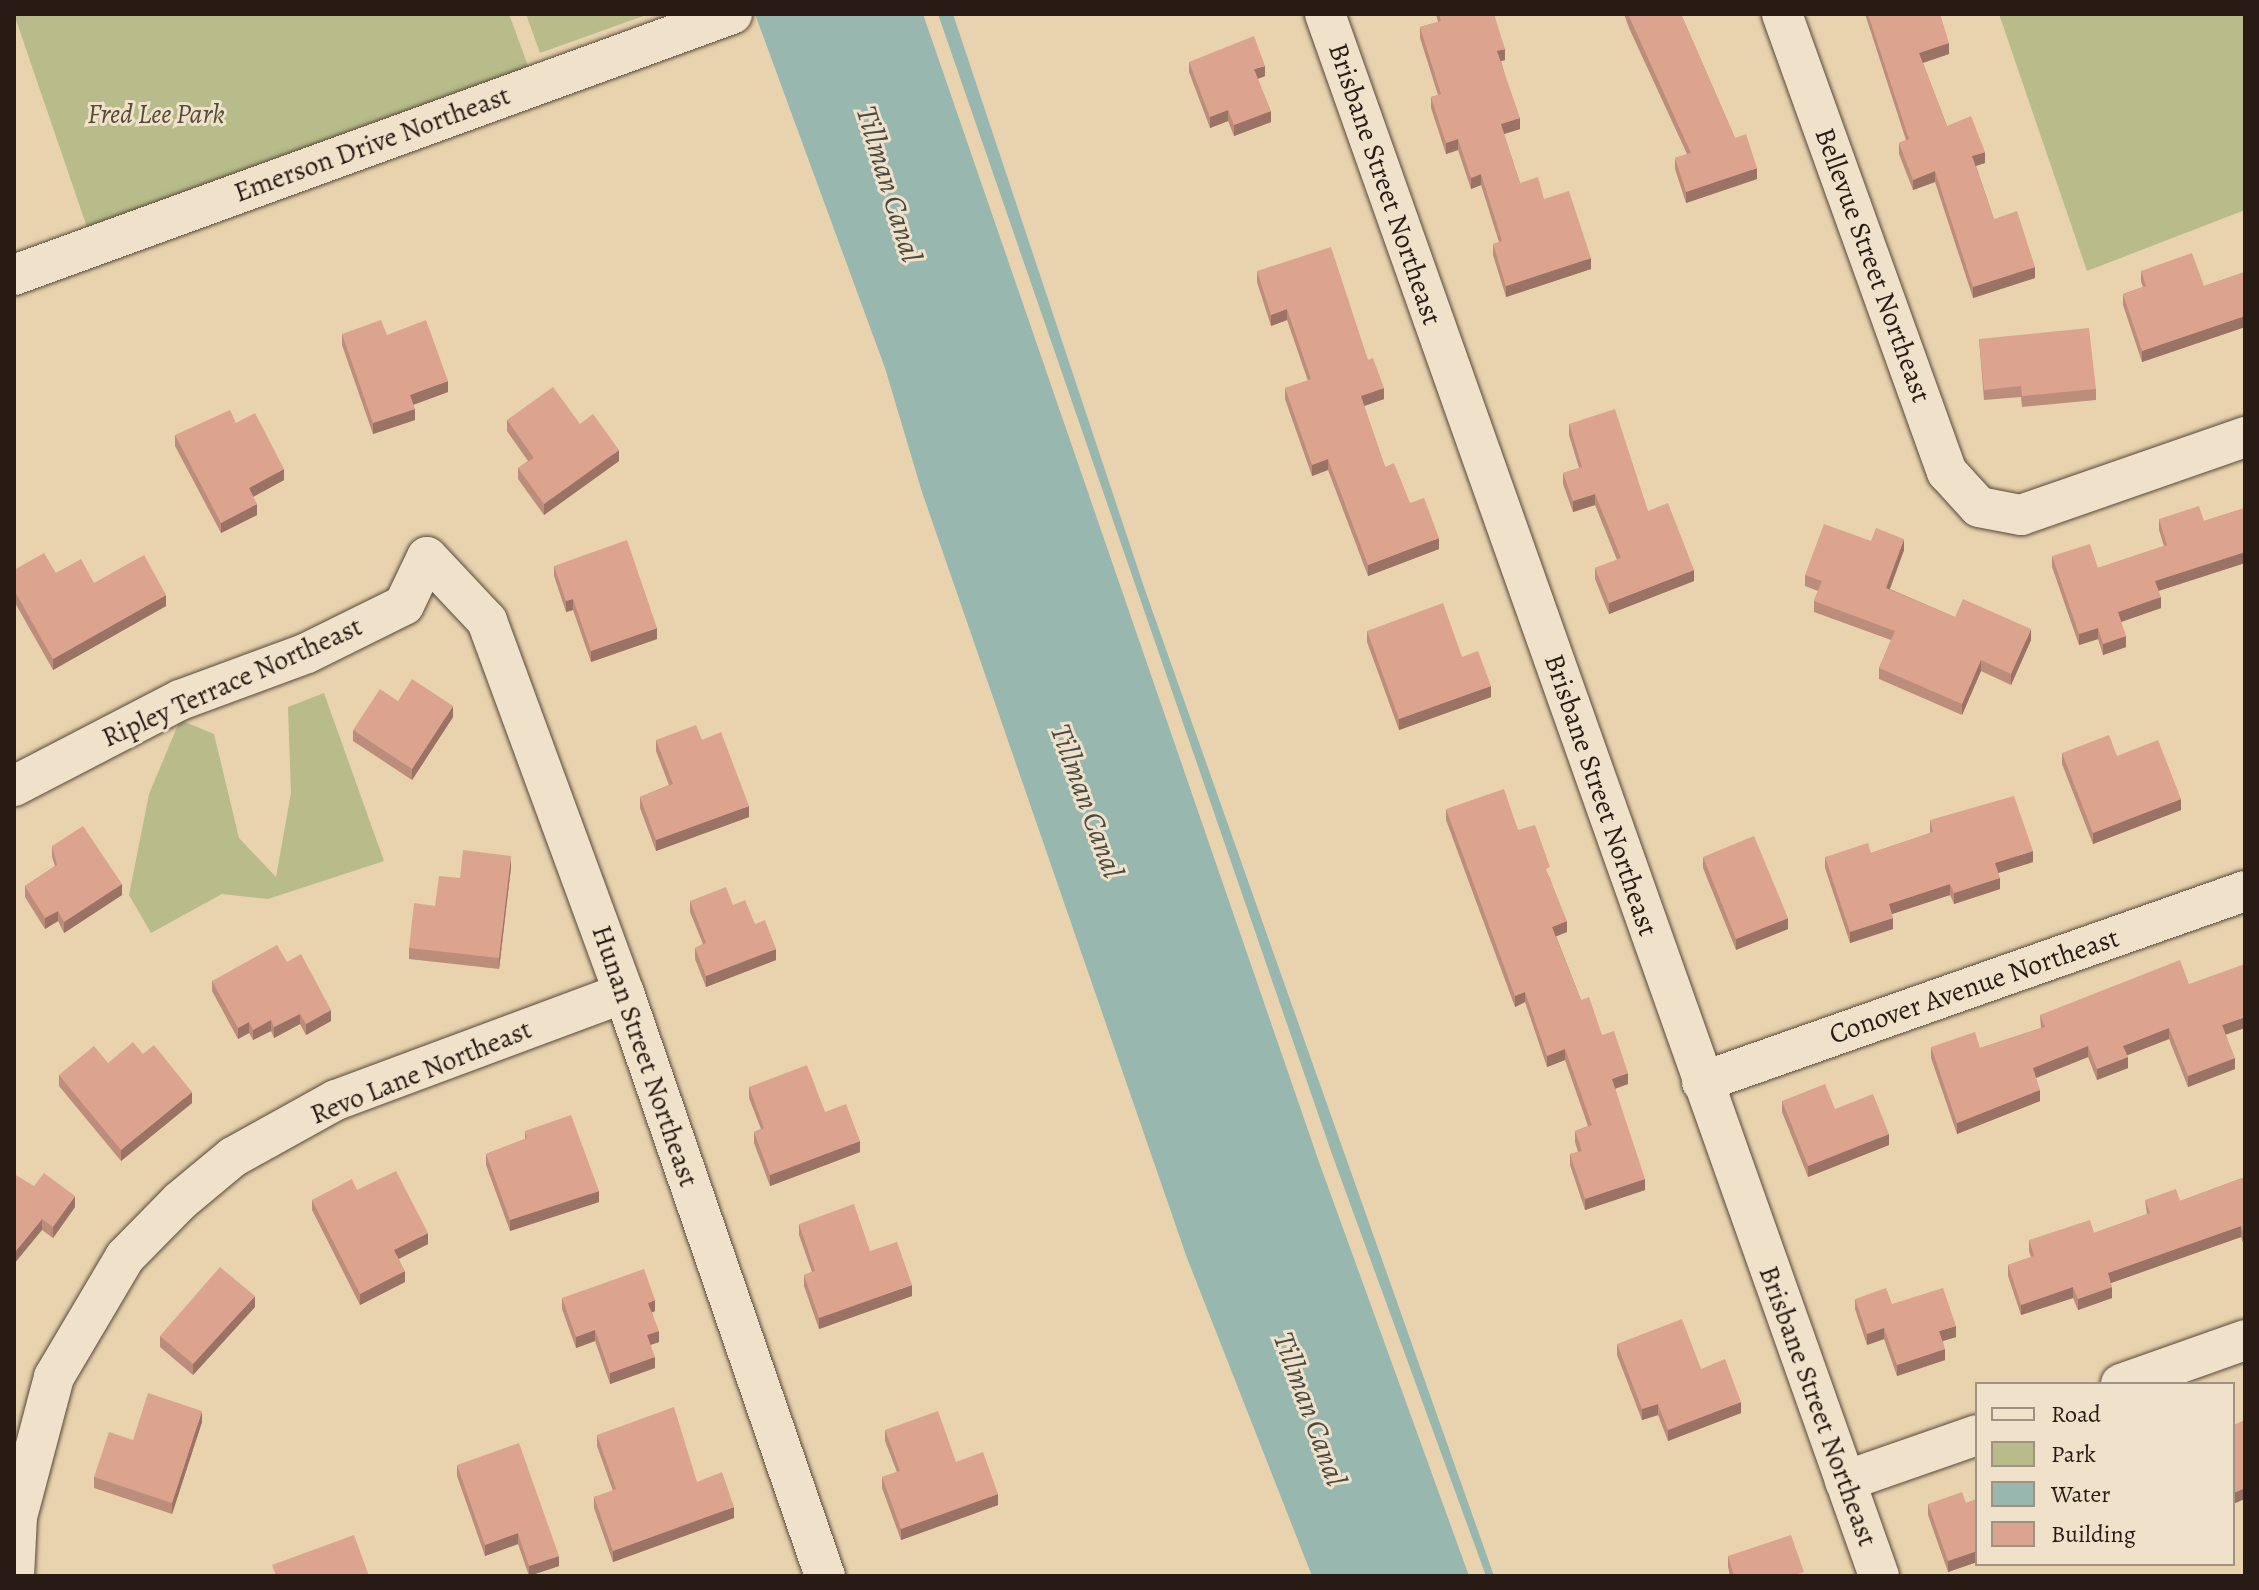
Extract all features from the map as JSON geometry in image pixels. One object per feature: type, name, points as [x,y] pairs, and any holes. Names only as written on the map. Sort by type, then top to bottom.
[{"type":"street","name":"Brisbane Street Northeast","points":[[1325,14],[1879,1576]]},
{"type":"street","name":"Bellevue Street Northeast","points":[[1782,14],[1947,472],[1979,507],[2021,515],[2245,437]]},
{"type":"street","name":"Emerson Drive Northeast","points":[[14,275],[720,18]]},
{"type":"street","name":"Ripley Terrace Northeast","points":[[14,786],[180,700],[307,653],[404,605],[427,557]]},
{"type":"street","name":"Hunan Street Northeast","points":[[427,557],[487,621],[624,993],[815,1573]]},
{"type":"street","name":"Conover Avenue Northeast","points":[[1702,1082],[2245,891]]},
{"type":"street","name":"Revo Lane Northeast","points":[[14,1576],[17,1517],[54,1377],[125,1257],[180,1201],[233,1157],[336,1100],[624,993]]},
{"type":"street","points":[[2127,1382],[2245,1340]]},
{"type":"street","points":[[1845,1481],[1975,1436]]},
{"type":"green space","name":"Fred Lee Park","points":[[14,14],[509,14],[535,85],[91,239]]},
{"type":"green space","points":[[526,14],[649,14],[540,53]]},
{"type":"green space","points":[[1999,14],[2245,14],[2245,210],[2087,271]]},
{"type":"green space","points":[[324,693],[384,861],[268,899],[222,894],[151,933],[129,895],[149,794],[180,720],[214,734],[239,838],[276,877],[291,793],[288,707]]},
{"type":"water","name":"Tillman Canal","points":[[755,14],[923,14],[1319,1162],[1469,1576],[1312,1576],[1187,1258],[922,492],[885,368]]},
{"type":"water","points":[[938,14],[953,14],[1145,590],[1494,1576],[1486,1576],[1333,1157]]},
{"type":"building","points":[[1439,14],[1494,14],[1505,49],[1497,51],[1520,118],[1501,124],[1520,183],[1538,177],[1544,199],[1569,191],[1591,258],[1506,286],[1493,244],[1502,241],[1481,174],[1471,178],[1458,139],[1446,143],[1431,97],[1441,94],[1420,27],[1441,21]]},
{"type":"building","points":[[1628,14],[1681,14],[1735,138],[1746,134],[1757,168],[1686,192],[1675,158],[1691,153]]},
{"type":"building","points":[[1868,14],[1940,14],[1949,43],[1919,53],[1947,126],[1971,116],[1985,152],[1972,156],[1994,219],[2017,211],[2035,267],[1973,287],[1935,171],[1913,180],[1899,143],[1909,139]]},
{"type":"building","points":[[1254,36],[1265,66],[1254,69],[1271,111],[1234,125],[1228,110],[1210,117],[1189,62]]},
{"type":"building","points":[[1331,247],[1368,360],[1373,358],[1384,388],[1361,396],[1385,467],[1394,463],[1410,503],[1424,498],[1439,538],[1368,565],[1328,459],[1312,465],[1285,388],[1311,379],[1287,309],[1271,315],[1257,271]]},
{"type":"building","points":[[2192,253],[2204,286],[2245,272],[2245,316],[2142,351],[2123,294],[2146,286],[2141,271]]},
{"type":"building","points":[[381,320],[387,335],[426,320],[448,381],[410,395],[415,409],[373,423],[342,334]]},
{"type":"building","points":[[2089,328],[2096,389],[2022,396],[2021,386],[1984,390],[1979,339]]},
{"type":"building","points":[[553,387],[580,424],[593,414],[619,450],[544,504],[518,468],[534,458],[507,420]]},
{"type":"building","points":[[1615,409],[1648,511],[1668,503],[1694,570],[1609,603],[1595,568],[1621,558],[1595,494],[1573,501],[1563,473],[1582,467],[1569,424]]},
{"type":"building","points":[[230,410],[236,423],[255,413],[284,469],[249,488],[257,504],[221,523],[175,435]]},
{"type":"building","points":[[2199,506],[2204,521],[2245,508],[2245,552],[2155,581],[2161,597],[2118,612],[2126,636],[2103,644],[2098,628],[2079,634],[2052,556],[2090,544],[2098,568],[2167,545],[2159,519]]},
{"type":"building","points":[[1824,524],[1871,541],[1876,528],[1904,539],[1886,588],[1955,617],[1963,599],[2031,629],[2011,674],[1981,660],[1962,704],[1879,668],[1895,631],[1814,601],[1822,581],[1805,575]]},
{"type":"building","points":[[627,540],[657,628],[591,651],[573,599],[566,601],[554,566]]},
{"type":"building","points":[[44,553],[56,573],[81,559],[94,583],[144,555],[166,595],[53,659],[14,590],[14,570]]},
{"type":"building","points":[[1443,603],[1462,657],[1478,651],[1491,686],[1399,719],[1367,631]]},
{"type":"building","points":[[412,679],[453,706],[412,769],[353,730],[380,689],[398,701]]},
{"type":"building","points":[[696,725],[702,740],[721,732],[749,806],[656,840],[640,797],[673,784],[656,740]]},
{"type":"building","points":[[2109,735],[2117,756],[2158,740],[2181,799],[2093,833],[2062,753]]},
{"type":"building","points":[[1504,789],[1518,830],[1535,825],[1550,867],[1546,869],[1567,921],[1552,927],[1581,1000],[1589,997],[1602,1035],[1614,1031],[1628,1073],[1612,1079],[1645,1179],[1585,1199],[1570,1154],[1582,1151],[1575,1131],[1592,1125],[1565,1049],[1547,1056],[1525,992],[1515,996],[1446,809]]},
{"type":"building","points":[[2014,796],[2033,851],[1995,863],[2000,878],[1954,893],[1950,884],[1889,904],[1893,918],[1850,932],[1825,857],[1868,843],[1871,853],[1933,832],[1930,820]]},
{"type":"building","points":[[83,826],[122,884],[64,922],[58,911],[45,918],[25,886],[57,865],[52,846]]},
{"type":"building","points":[[1754,836],[1788,918],[1736,939],[1703,857]]},
{"type":"building","points":[[463,850],[511,856],[499,958],[409,948],[414,903],[435,906],[439,876],[460,878]]},
{"type":"building","points":[[726,887],[733,905],[745,900],[755,924],[765,920],[776,949],[706,976],[695,948],[706,943],[690,901]]},
{"type":"building","points":[[277,945],[287,962],[301,954],[331,1010],[306,1024],[300,1014],[274,1027],[271,1020],[253,1030],[249,1022],[238,1028],[212,981]]},
{"type":"building","points":[[2180,960],[2189,984],[2245,964],[2245,1017],[2222,1025],[2235,1058],[2188,1076],[2169,1028],[2123,1046],[2128,1057],[2097,1069],[2088,1046],[2033,1068],[2040,1090],[1957,1123],[1931,1047],[1975,1032],[1980,1048],[2045,1027],[2040,1015]]},
{"type":"building","points":[[133,1042],[143,1054],[154,1045],[192,1092],[121,1150],[59,1075],[94,1046],[108,1063]]},
{"type":"building","points":[[807,1065],[825,1112],[846,1104],[860,1141],[770,1175],[754,1132],[764,1128],[749,1087]]},
{"type":"building","points":[[1825,1084],[1835,1109],[1873,1094],[1889,1134],[1808,1166],[1782,1101]]},
{"type":"building","points":[[571,1115],[599,1191],[510,1220],[486,1154],[527,1138],[525,1131]]},
{"type":"building","points":[[396,1171],[428,1233],[394,1250],[405,1271],[360,1294],[312,1200],[352,1179],[357,1190]]},
{"type":"building","points":[[44,1173],[75,1196],[53,1227],[42,1219],[14,1253],[14,1174],[34,1186]]},
{"type":"building","points":[[2245,1177],[2245,1238],[2241,1226],[2108,1273],[2112,1287],[2078,1299],[2073,1287],[2021,1305],[2008,1265],[2034,1256],[2029,1240],[2090,1220],[2094,1233],[2150,1213],[2145,1200],[2176,1189],[2180,1201]]},
{"type":"building","points":[[854,1204],[870,1251],[897,1242],[912,1285],[819,1318],[804,1275],[815,1271],[799,1224]]},
{"type":"building","points":[[220,1267],[255,1296],[193,1364],[160,1336]]},
{"type":"building","points":[[644,1269],[655,1300],[648,1303],[659,1331],[647,1335],[655,1357],[610,1373],[595,1330],[576,1337],[562,1298]]},
{"type":"building","points":[[1886,1288],[1892,1304],[1943,1288],[1956,1326],[1939,1331],[1945,1349],[1897,1365],[1884,1328],[1867,1334],[1855,1299]]},
{"type":"building","points":[[1682,1319],[1701,1369],[1725,1359],[1741,1402],[1668,1430],[1658,1404],[1642,1409],[1617,1344]]},
{"type":"building","points":[[148,1393],[202,1411],[172,1503],[94,1477],[109,1432],[133,1440]]},
{"type":"building","points":[[674,1407],[697,1482],[722,1472],[734,1507],[613,1551],[594,1497],[616,1489],[597,1435]]},
{"type":"building","points":[[938,1411],[956,1462],[983,1452],[998,1494],[901,1529],[882,1477],[900,1471],[885,1430]]},
{"type":"building","points":[[2245,1420],[2245,1488],[2235,1492],[2235,1424]]},
{"type":"building","points":[[519,1443],[559,1556],[529,1566],[518,1533],[485,1545],[457,1465]]},
{"type":"building","points":[[1962,1492],[1966,1503],[1975,1500],[1975,1552],[1948,1561],[1928,1504]]},
{"type":"building","points":[[354,1535],[369,1576],[276,1576],[272,1565]]},
{"type":"building","points":[[1791,1535],[1804,1572],[1791,1576],[1734,1576],[1728,1556]]}]
